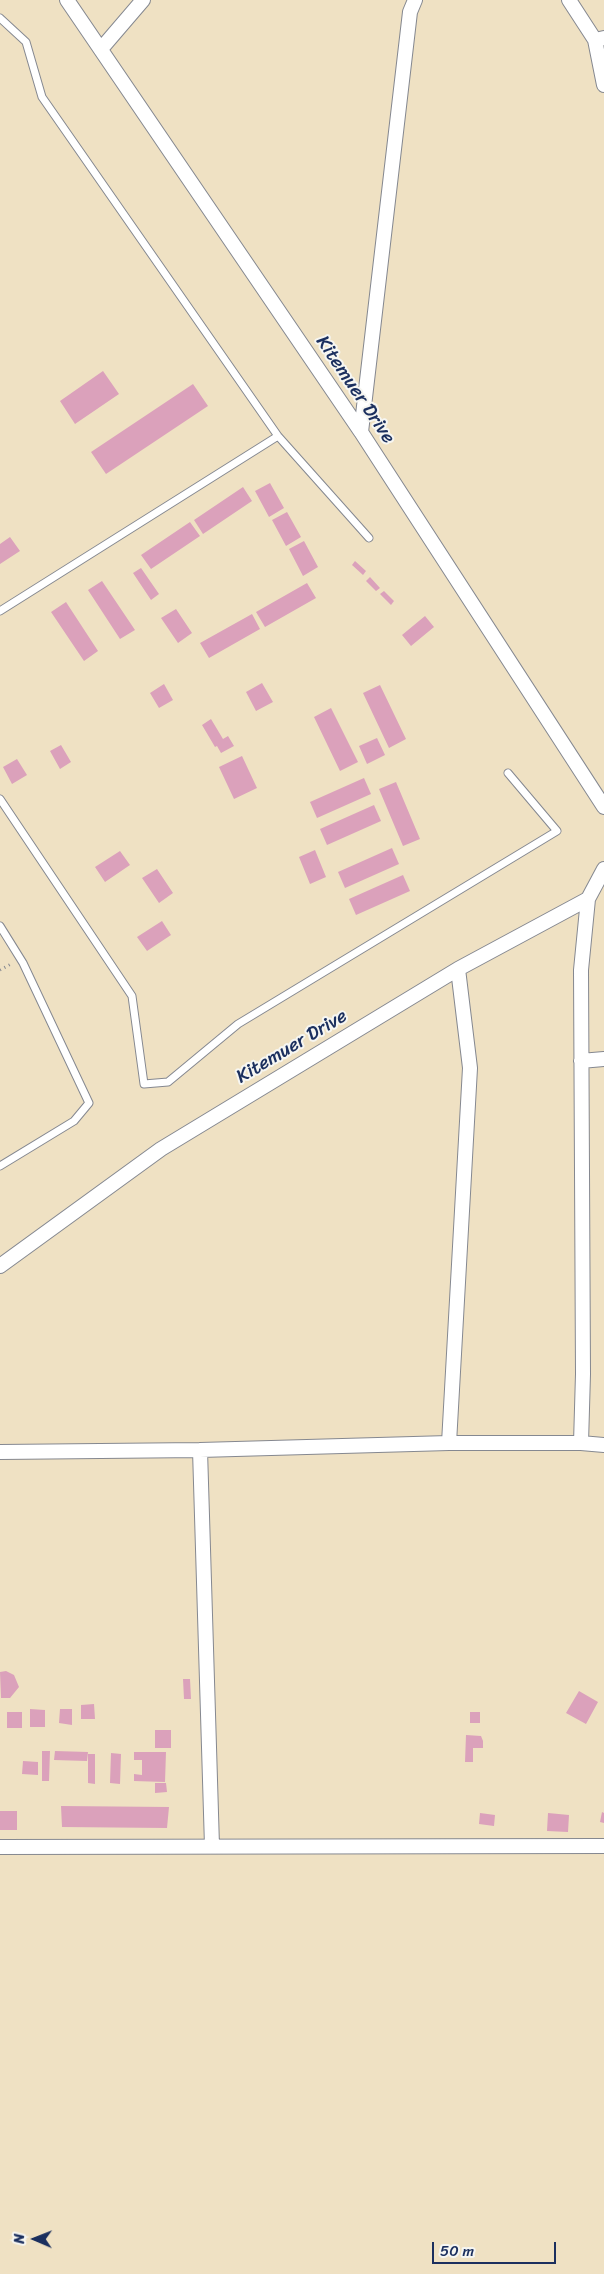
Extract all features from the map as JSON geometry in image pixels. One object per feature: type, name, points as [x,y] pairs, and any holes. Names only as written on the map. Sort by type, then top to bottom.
[{"type":"street","name":"Kitemuer Drive","points":[[67,0],[361,432],[604,807]]},
{"type":"street","points":[[100,49],[143,0]]},
{"type":"street","points":[[361,432],[410,12],[415,0]]},
{"type":"street","points":[[569,0],[600,39],[604,85]]},
{"type":"street","points":[[581,1443],[583,1301],[581,970],[588,899],[604,869]]},
{"type":"street","name":"Kitemuer Drive","points":[[0,1266],[161,1149],[458,969],[588,899]]},
{"type":"street","points":[[449,1443],[470,1068],[458,969]]},
{"type":"street","points":[[581,1061],[604,1059]]},
{"type":"street","points":[[0,1452],[200,1450],[449,1443],[581,1443],[604,1445]]},
{"type":"street","points":[[200,1450],[212,1846]]},
{"type":"street","points":[[0,1847],[604,1846]]},
{"type":"lane","points":[[0,18],[26,42],[42,97],[278,436],[369,538]]},
{"type":"lane","points":[[0,611],[278,436]]},
{"type":"lane","points":[[0,799],[132,996],[144,1084],[168,1082],[238,1024],[557,832],[508,773]]},
{"type":"lane","points":[[0,926],[23,963],[89,1103],[74,1121],[0,1166]]},
{"type":"building","points":[[103,371],[119,394],[75,424],[60,401]]},
{"type":"building","points":[[193,384],[208,406],[106,474],[91,452]]},
{"type":"building","points":[[270,483],[284,508],[269,517],[255,491]]},
{"type":"building","points":[[243,487],[252,501],[203,534],[194,520]]},
{"type":"building","points":[[287,512],[301,537],[286,546],[272,520]]},
{"type":"building","points":[[190,522],[200,536],[151,569],[141,555]]},
{"type":"building","points":[[10,537],[20,551],[0,564],[0,544]]},
{"type":"building","points":[[304,541],[318,567],[303,576],[289,549]]},
{"type":"building","points":[[355,561],[366,571],[363,575],[352,565]]},
{"type":"building","points":[[141,568],[159,594],[151,600],[133,573]]},
{"type":"building","points":[[370,577],[380,588],[376,591],[366,581]]},
{"type":"building","points":[[102,581],[135,630],[120,639],[88,590]]},
{"type":"building","points":[[307,583],[316,598],[265,627],[256,612]]},
{"type":"building","points":[[384,591],[394,601],[391,605],[380,594]]},
{"type":"building","points":[[66,602],[98,651],[84,661],[51,612]]},
{"type":"building","points":[[176,609],[192,633],[178,643],[161,618]]},
{"type":"building","points":[[252,614],[260,629],[209,658],[200,643]]},
{"type":"building","points":[[425,616],[434,627],[411,646],[402,635]]},
{"type":"building","points":[[262,683],[273,702],[256,711],[246,692]]},
{"type":"building","points":[[164,684],[173,700],[159,708],[150,693]]},
{"type":"building","points":[[380,685],[406,739],[389,748],[363,693]]},
{"type":"building","points":[[331,708],[358,762],[340,771],[314,717]]},
{"type":"building","points":[[211,719],[223,739],[228,736],[234,746],[221,753],[217,746],[215,747],[202,725]]},
{"type":"building","points":[[377,738],[385,755],[367,764],[359,746]]},
{"type":"building","points":[[61,745],[71,762],[60,769],[50,751]]},
{"type":"building","points":[[242,756],[257,788],[234,799],[219,767]]},
{"type":"building","points":[[17,759],[27,775],[12,784],[3,767]]},
{"type":"building","points":[[364,778],[371,794],[317,818],[310,802]]},
{"type":"building","points":[[396,782],[420,839],[403,846],[379,789]]},
{"type":"building","points":[[374,805],[381,821],[327,845],[320,829]]},
{"type":"building","points":[[392,848],[399,864],[345,888],[338,872]]},
{"type":"building","points":[[315,850],[326,877],[310,884],[299,857]]},
{"type":"building","points":[[120,851],[130,865],[105,882],[95,867]]},
{"type":"building","points":[[157,869],[173,893],[159,903],[142,878]]},
{"type":"building","points":[[403,875],[410,891],[356,915],[349,899]]},
{"type":"building","points":[[162,921],[171,935],[147,951],[137,937]]},
{"type":"building","points":[[6,1671],[14,1675],[19,1687],[10,1698],[1,1698],[0,1672]]},
{"type":"building","points":[[183,1679],[190,1679],[191,1699],[184,1699]]},
{"type":"building","points":[[579,1691],[598,1702],[586,1724],[566,1713]]},
{"type":"building","points":[[94,1704],[95,1719],[81,1719],[81,1705]]},
{"type":"building","points":[[30,1709],[45,1710],[45,1727],[30,1727]]},
{"type":"building","points":[[60,1709],[72,1709],[72,1725],[59,1723]]},
{"type":"building","points":[[7,1712],[22,1712],[22,1728],[7,1728]]},
{"type":"building","points":[[470,1712],[480,1712],[480,1723],[470,1723]]},
{"type":"building","points":[[155,1730],[171,1730],[171,1748],[155,1748]]},
{"type":"building","points":[[466,1735],[481,1736],[483,1741],[483,1748],[473,1748],[473,1762],[465,1762]]},
{"type":"building","points":[[42,1751],[50,1751],[49,1781],[42,1781]]},
{"type":"building","points":[[55,1751],[88,1752],[87,1761],[54,1760]]},
{"type":"building","points":[[134,1752],[166,1752],[165,1782],[134,1781],[134,1774],[142,1775],[142,1760],[134,1760]]},
{"type":"building","points":[[111,1753],[121,1754],[120,1784],[110,1783]]},
{"type":"building","points":[[88,1754],[95,1754],[95,1784],[88,1783]]},
{"type":"building","points":[[23,1761],[38,1762],[38,1775],[22,1774]]},
{"type":"building","points":[[155,1783],[166,1783],[167,1792],[155,1793]]},
{"type":"building","points":[[61,1806],[169,1807],[167,1828],[62,1827]]},
{"type":"building","points":[[0,1811],[17,1811],[17,1830],[0,1830]]},
{"type":"building","points":[[602,1812],[604,1813],[604,1823],[600,1822]]},
{"type":"building","points":[[480,1813],[495,1815],[494,1826],[479,1824]]},
{"type":"building","points":[[548,1813],[569,1815],[568,1832],[547,1831]]}]
